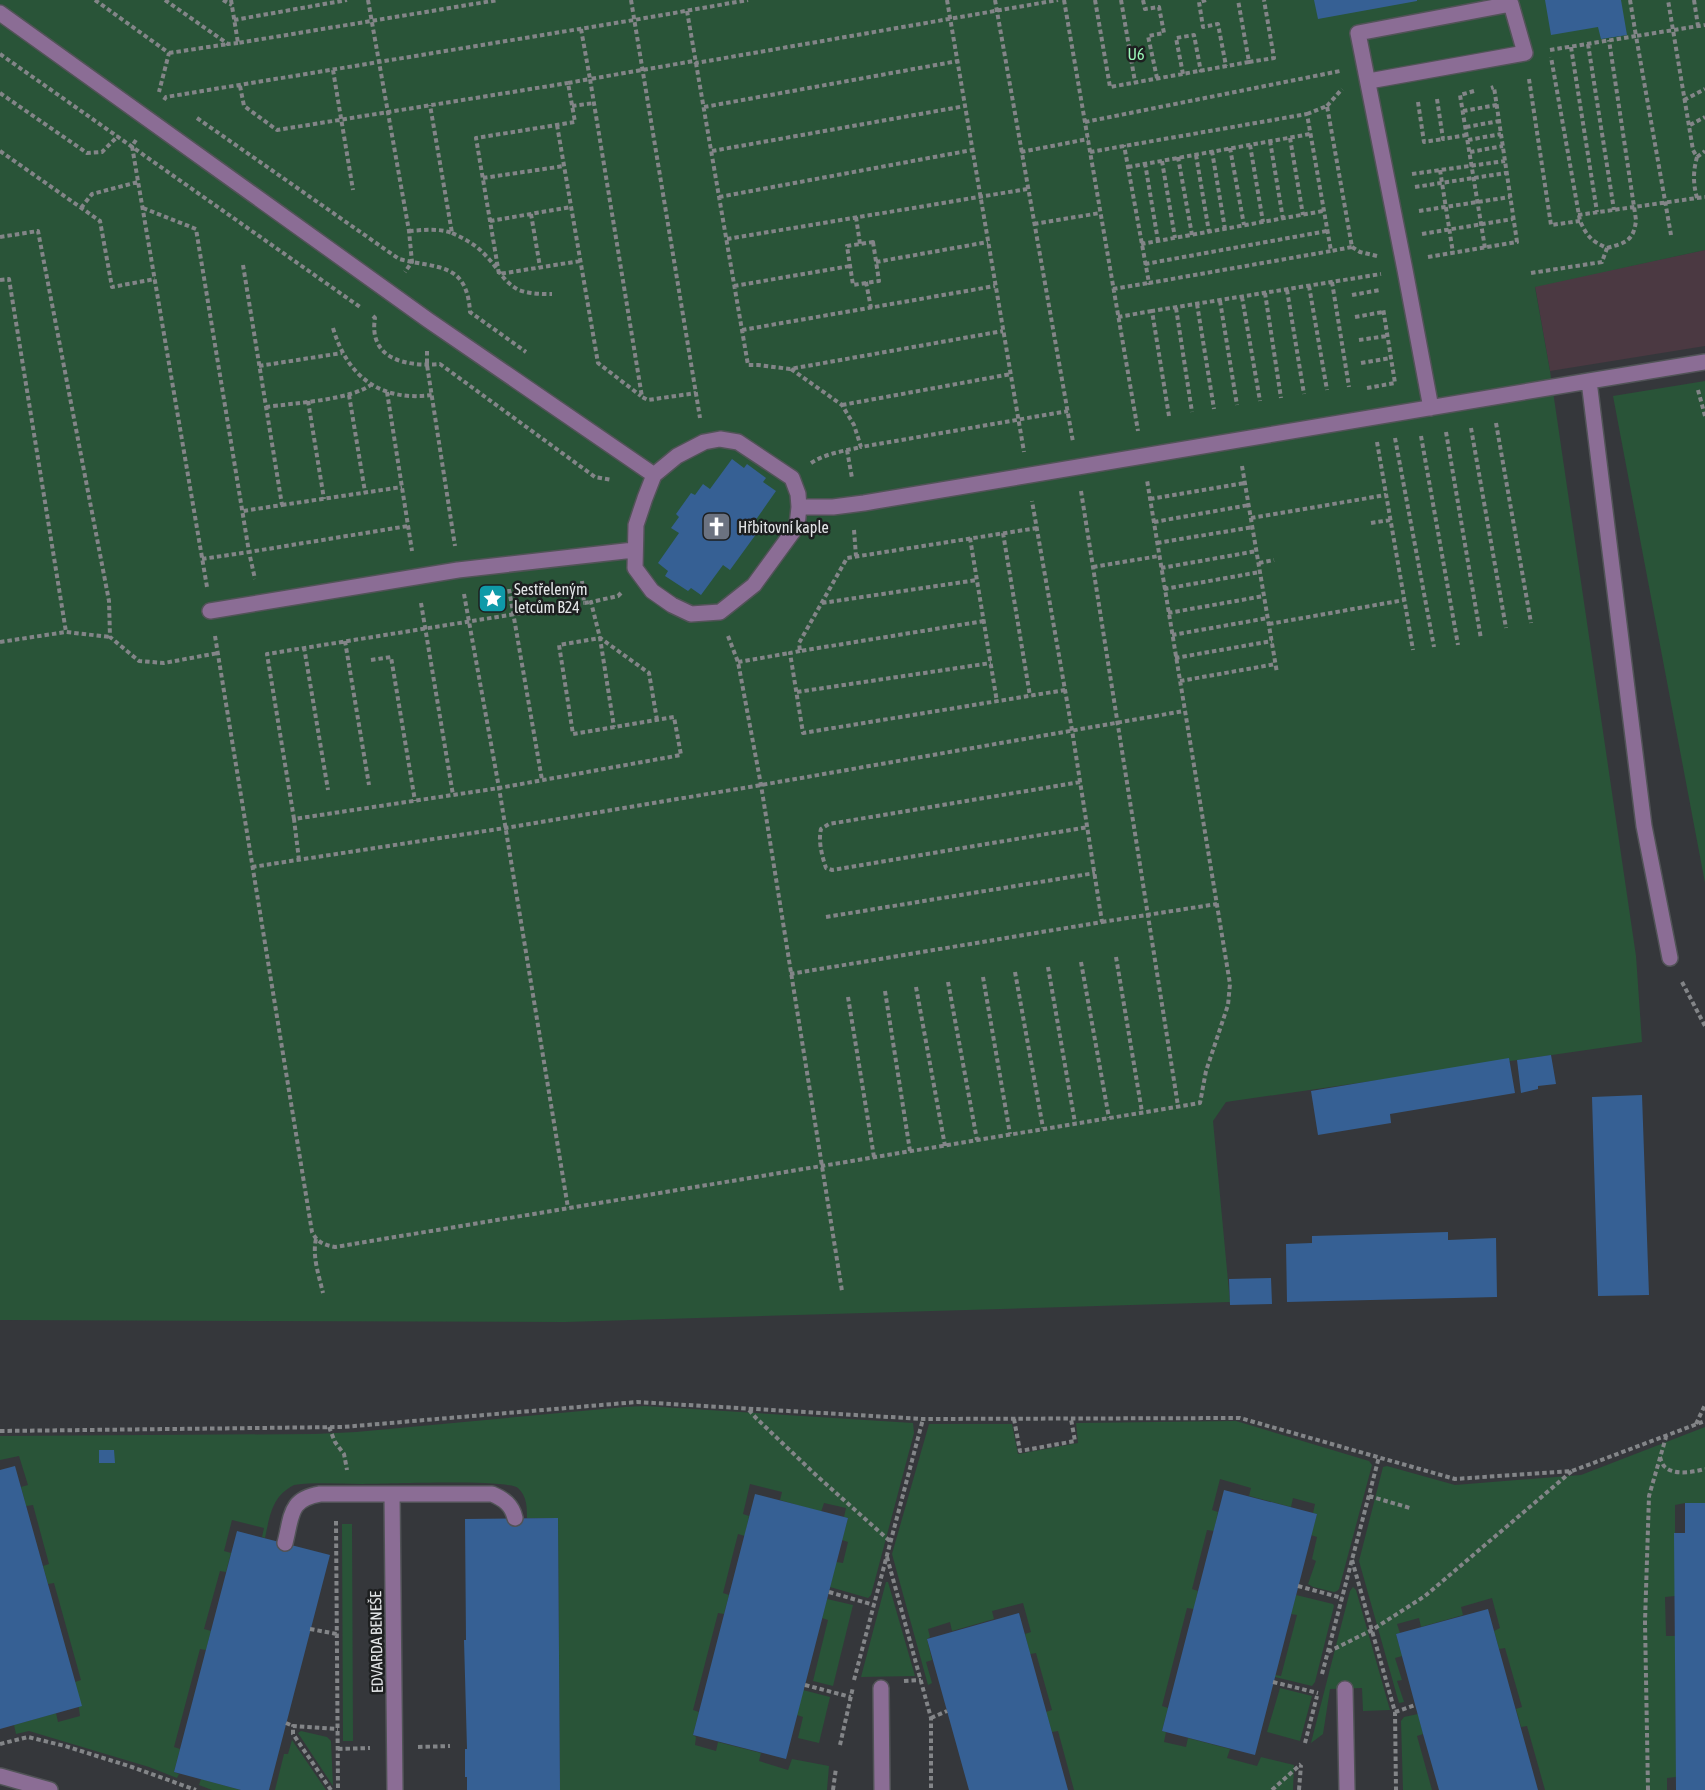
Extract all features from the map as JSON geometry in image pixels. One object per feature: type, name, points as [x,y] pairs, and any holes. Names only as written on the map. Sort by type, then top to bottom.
[{"type":"street","points":[[1369,81],[1525,53],[1511,4],[1358,33],[1395,214],[1430,408]]},
{"type":"street","points":[[0,13],[428,320],[654,475]]},
{"type":"street","points":[[799,507],[833,507],[864,503],[1705,362]]},
{"type":"street","points":[[1589,381],[1644,826],[1670,958]]},
{"type":"street","points":[[720,439],[738,442],[792,478],[798,494],[799,507],[797,526],[754,585],[720,612],[691,615],[652,591],[634,568],[634,550],[636,525],[654,475],[677,456],[704,442],[720,439]]},
{"type":"street","points":[[210,612],[458,570],[634,550]]},
{"type":"street","name":"EDVARDA BENEŠE","points":[[392,1494],[395,1790]]},
{"type":"street","points":[[285,1543],[295,1506],[300,1500],[310,1496],[492,1494],[507,1502],[515,1518]]},
{"type":"street","points":[[881,1688],[882,1790]]},
{"type":"street","points":[[1345,1689],[1347,1790]]},
{"type":"street","points":[[0,1776],[50,1790]]},
{"type":"path","points":[[95,0],[169,53],[498,0]]},
{"type":"path","points":[[165,0],[228,44]]},
{"type":"path","points":[[223,0],[232,3],[238,43]]},
{"type":"path","points":[[234,20],[321,2],[347,0]]},
{"type":"path","points":[[368,0],[409,231],[412,262]]},
{"type":"path","points":[[631,0],[704,442]]},
{"type":"path","points":[[176,104],[166,97],[748,0]]},
{"type":"path","points":[[947,0],[1024,455]]},
{"type":"path","points":[[995,0],[1074,449]]},
{"type":"path","points":[[240,85],[244,106],[277,130],[694,61],[696,63],[1058,0]]},
{"type":"path","points":[[132,146],[218,653],[312,1232],[316,1239],[324,1245],[335,1246],[1200,1103],[1206,1071],[1228,1005],[1230,984],[1154,522],[1064,0]]},
{"type":"path","points":[[1095,0],[1110,87],[1274,58],[1264,0]]},
{"type":"path","points":[[1121,0],[1135,82]]},
{"type":"path","points":[[1143,0],[1145,9],[1159,7],[1164,33],[1148,36],[1157,78]]},
{"type":"path","points":[[1206,0],[1199,2],[1203,27],[1218,24],[1226,66]]},
{"type":"path","points":[[1238,0],[1249,62]]},
{"type":"path","points":[[1630,0],[1671,235]]},
{"type":"path","points":[[1668,0],[1693,150],[1697,157],[1693,183],[1696,198]]},
{"type":"path","points":[[1694,0],[1698,26]]},
{"type":"path","points":[[687,11],[748,365],[790,369],[1003,331]]},
{"type":"path","points":[[1580,221],[1551,225],[1525,53],[1705,25]]},
{"type":"path","points":[[581,29],[642,397]]},
{"type":"path","points":[[1182,74],[1176,38],[1194,35],[1201,72]]},
{"type":"path","points":[[1550,50],[1580,221],[1594,243],[1607,248],[1624,243],[1630,238],[1635,229],[1636,220],[1609,40]]},
{"type":"path","points":[[1588,44],[1614,210]]},
{"type":"path","points":[[1571,47],[1597,212]]},
{"type":"path","points":[[159,92],[169,53]]},
{"type":"path","points":[[0,54],[375,318],[375,333],[378,342],[394,359],[414,365],[440,364],[595,477],[612,479],[645,498]]},
{"type":"path","points":[[704,107],[957,61]]},
{"type":"path","points":[[333,70],[353,190]]},
{"type":"path","points":[[1085,122],[1320,76]]},
{"type":"path","points":[[499,274],[476,138],[574,122],[568,83]]},
{"type":"path","points":[[1404,261],[1517,242],[1494,87]]},
{"type":"path","points":[[1684,100],[1705,89]]},
{"type":"path","points":[[0,93],[87,153],[102,152],[118,136]]},
{"type":"path","points":[[1460,95],[1485,248]]},
{"type":"path","points":[[1437,99],[1443,139]]},
{"type":"path","points":[[1418,102],[1424,142],[1501,134]]},
{"type":"path","points":[[572,106],[594,103]]},
{"type":"path","points":[[430,105],[452,233]]},
{"type":"path","points":[[1463,111],[1497,105]]},
{"type":"path","points":[[711,151],[965,106]]},
{"type":"path","points":[[1090,152],[1307,114],[1327,106],[1352,247],[1113,289]]},
{"type":"path","points":[[1307,114],[1331,252]]},
{"type":"path","points":[[195,117],[399,259],[433,264],[450,270],[466,291],[470,312],[528,354]]},
{"type":"path","points":[[1690,125],[1705,117]]},
{"type":"path","points":[[1466,127],[1499,122]]},
{"type":"path","points":[[557,125],[598,363],[648,400],[696,393]]},
{"type":"path","points":[[1128,167],[1310,134]]},
{"type":"path","points":[[1290,138],[1303,214]]},
{"type":"path","points":[[1021,153],[1088,139]]},
{"type":"path","points":[[1270,141],[1283,219]]},
{"type":"path","points":[[1124,145],[1149,283]]},
{"type":"path","points":[[1250,145],[1263,222]]},
{"type":"path","points":[[1470,152],[1503,146]]},
{"type":"path","points":[[1230,148],[1244,225]]},
{"type":"path","points":[[719,196],[972,150]]},
{"type":"path","points":[[0,151],[100,221],[112,286],[155,279]]},
{"type":"path","points":[[1697,157],[1705,151]]},
{"type":"path","points":[[1212,152],[1225,229]]},
{"type":"path","points":[[1196,155],[1209,232]]},
{"type":"path","points":[[1178,158],[1192,235]]},
{"type":"path","points":[[1162,161],[1175,238]]},
{"type":"path","points":[[1453,253],[1440,170],[1504,161]]},
{"type":"path","points":[[1145,163],[1158,241]]},
{"type":"path","points":[[483,178],[564,166]]},
{"type":"path","points":[[1390,191],[1506,173]]},
{"type":"path","points":[[81,208],[92,194],[138,182]]},
{"type":"path","points":[[727,239],[1027,189]]},
{"type":"path","points":[[1395,214],[1510,197]]},
{"type":"path","points":[[1578,214],[1705,197]]},
{"type":"path","points":[[143,207],[196,229],[249,552]]},
{"type":"path","points":[[490,220],[571,207]]},
{"type":"path","points":[[1142,244],[1323,211]]},
{"type":"path","points":[[1034,224],[1100,213]]},
{"type":"path","points":[[531,214],[540,267]]},
{"type":"path","points":[[856,217],[860,244]]},
{"type":"path","points":[[1399,238],[1514,219]]},
{"type":"path","points":[[409,231],[444,230],[468,240],[480,249],[499,274],[518,289],[531,293],[552,294]]},
{"type":"path","points":[[0,237],[38,231],[109,601],[110,637]]},
{"type":"path","points":[[1145,264],[1327,231]]},
{"type":"path","points":[[873,242],[879,280],[853,285],[847,246],[860,244],[873,242]]},
{"type":"path","points":[[876,262],[988,242]]},
{"type":"path","points":[[1531,273],[1602,262],[1607,248]]},
{"type":"path","points":[[499,274],[580,261]]},
{"type":"path","points":[[243,265],[282,505]]},
{"type":"path","points":[[735,286],[850,266]]},
{"type":"path","points":[[1118,317],[1375,275],[1380,290],[1395,382],[1367,388]]},
{"type":"path","points":[[0,280],[9,279],[66,632]]},
{"type":"path","points":[[866,282],[871,309]]},
{"type":"path","points":[[1332,282],[1349,387]]},
{"type":"path","points":[[742,330],[995,286]]},
{"type":"path","points":[[1309,286],[1327,390]]},
{"type":"path","points":[[1287,290],[1304,394]]},
{"type":"path","points":[[1352,295],[1380,290]]},
{"type":"path","points":[[1265,293],[1281,398]]},
{"type":"path","points":[[1242,297],[1260,401]]},
{"type":"path","points":[[1220,301],[1236,405]]},
{"type":"path","points":[[1197,304],[1214,409]]},
{"type":"path","points":[[1176,308],[1192,412]]},
{"type":"path","points":[[1152,311],[1169,416]]},
{"type":"path","points":[[1355,317],[1383,312]]},
{"type":"path","points":[[428,320],[427,365],[458,570],[499,788],[568,1209]]},
{"type":"path","points":[[333,328],[342,353],[354,370],[372,384],[387,392],[408,396],[432,395]]},
{"type":"path","points":[[1359,340],[1387,336]]},
{"type":"path","points":[[259,366],[342,353]]},
{"type":"path","points":[[1361,363],[1391,358]]},
{"type":"path","points":[[790,369],[842,405],[854,425],[861,447]]},
{"type":"path","points":[[842,405],[1011,374]]},
{"type":"path","points":[[266,407],[349,395],[364,390],[372,384]]},
{"type":"path","points":[[387,392],[417,577]]},
{"type":"path","points":[[349,395],[364,492]]},
{"type":"path","points":[[1491,398],[1531,623]]},
{"type":"path","points":[[308,401],[324,499]]},
{"type":"path","points":[[1466,402],[1506,628]]},
{"type":"path","points":[[1430,408],[1481,639]]},
{"type":"path","points":[[1430,408],[1458,645]]},
{"type":"path","points":[[792,478],[816,460],[847,450],[1068,411]]},
{"type":"path","points":[[1391,415],[1434,647]]},
{"type":"path","points":[[1373,417],[1413,651]]},
{"type":"path","points":[[1238,441],[1277,673]]},
{"type":"path","points":[[847,450],[853,485]]},
{"type":"path","points":[[1150,499],[1245,483]]},
{"type":"path","points":[[243,511],[402,487]]},
{"type":"path","points":[[1081,488],[1178,1106]]},
{"type":"path","points":[[1031,495],[1072,730],[1102,922]]},
{"type":"path","points":[[1251,518],[1386,495]]},
{"type":"path","points":[[1154,522],[1249,506]]},
{"type":"path","points":[[1371,523],[1390,520]]},
{"type":"path","points":[[854,525],[855,556]]},
{"type":"path","points":[[202,558],[408,526]]},
{"type":"path","points":[[1157,543],[1253,527]]},
{"type":"path","points":[[800,651],[799,643],[847,558],[1037,528]]},
{"type":"path","points":[[1003,533],[1030,696]]},
{"type":"path","points":[[970,538],[997,702]]},
{"type":"path","points":[[1161,568],[1257,551]]},
{"type":"path","points":[[1093,567],[1159,556]]},
{"type":"path","points":[[1259,562],[1274,560]]},
{"type":"path","points":[[504,564],[542,780]]},
{"type":"path","points":[[1164,589],[1260,572]]},
{"type":"path","points":[[614,727],[600,638],[591,602],[618,596],[639,574]]},
{"type":"path","points":[[822,603],[977,580]]},
{"type":"path","points":[[1168,613],[1264,596]]},
{"type":"path","points":[[1269,624],[1404,600]]},
{"type":"path","points":[[299,860],[267,654],[585,603]]},
{"type":"path","points":[[720,612],[738,662],[761,785],[842,1291]]},
{"type":"path","points":[[1172,635],[1268,618]]},
{"type":"path","points":[[738,662],[984,621]]},
{"type":"path","points":[[426,628],[453,795]]},
{"type":"path","points":[[0,642],[66,632],[110,637],[139,661],[164,663],[218,653]]},
{"type":"path","points":[[294,819],[499,788],[681,755],[674,717],[657,720],[573,734],[559,645],[600,638],[649,672],[657,720]]},
{"type":"path","points":[[345,641],[369,785]]},
{"type":"path","points":[[1175,658],[1272,641]]},
{"type":"path","points":[[304,647],[328,790]]},
{"type":"path","points":[[790,652],[803,733],[1065,690]]},
{"type":"path","points":[[371,660],[391,657],[415,801]]},
{"type":"path","points":[[797,692],[991,663]]},
{"type":"path","points":[[1179,681],[1276,664]]},
{"type":"path","points":[[252,867],[505,828],[1184,711]]},
{"type":"path","points":[[1080,782],[829,824],[821,829],[819,835],[823,859],[826,868],[832,870],[1088,827]]},
{"type":"path","points":[[826,917],[1095,873]]},
{"type":"path","points":[[790,974],[1217,904]]},
{"type":"path","points":[[1116,957],[1142,1112]]},
{"type":"path","points":[[1670,958],[1705,1026]]},
{"type":"path","points":[[1081,962],[1109,1118]]},
{"type":"path","points":[[1048,967],[1075,1123]]},
{"type":"path","points":[[1015,972],[1044,1128]]},
{"type":"path","points":[[983,977],[1010,1134]]},
{"type":"path","points":[[948,981],[977,1140]]},
{"type":"path","points":[[916,987],[945,1146]]},
{"type":"path","points":[[885,992],[910,1151]]},
{"type":"path","points":[[848,997],[874,1157]]},
{"type":"path","points":[[316,1239],[315,1260],[323,1293]]},
{"type":"path","points":[[0,1431],[329,1427],[637,1402],[923,1419],[1240,1418],[1455,1479],[1572,1471],[1705,1421]]},
{"type":"path","points":[[1696,1424],[1705,1404]]},
{"type":"path","points":[[748,1409],[818,1478],[891,1542]]},
{"type":"path","points":[[840,1745],[850,1697],[923,1419]]},
{"type":"path","points":[[1014,1419],[1020,1451],[1075,1441],[1071,1419]]},
{"type":"path","points":[[329,1427],[344,1454],[347,1472],[358,1494]]},
{"type":"path","points":[[1648,1790],[1645,1622],[1649,1496],[1666,1436]]},
{"type":"path","points":[[1305,1743],[1379,1457]]},
{"type":"path","points":[[1660,1457],[1665,1467],[1673,1471],[1705,1469]]},
{"type":"path","points":[[1328,1652],[1372,1630],[1425,1596],[1572,1471]]},
{"type":"path","points":[[336,1494],[338,1790]]},
{"type":"path","points":[[1369,1496],[1410,1508]]},
{"type":"path","points":[[887,1557],[931,1718],[931,1790]]},
{"type":"path","points":[[1352,1559],[1395,1712],[1396,1790]]},
{"type":"path","points":[[1298,1586],[1342,1598]]},
{"type":"path","points":[[829,1592],[874,1605]]},
{"type":"path","points":[[310,1629],[337,1634]]},
{"type":"path","points":[[1273,1682],[1318,1693]]},
{"type":"path","points":[[805,1685],[850,1697]]},
{"type":"path","points":[[1395,1712],[1415,1706]]},
{"type":"path","points":[[931,1718],[947,1711]]},
{"type":"path","points":[[286,1723],[293,1726],[338,1730]]},
{"type":"path","points":[[293,1726],[293,1734],[331,1790]]},
{"type":"path","points":[[0,1744],[28,1737],[132,1767],[196,1790]]},
{"type":"path","points":[[415,1747],[450,1746]]},
{"type":"path","points":[[338,1749],[380,1748]]},
{"type":"path","points":[[1272,1790],[1301,1764],[1299,1790]]},
{"type":"path","points":[[832,1790],[836,1768]]},
{"type":"shaded area","points":[[1705,250],[1705,346],[1550,371],[1535,286]]},
{"type":"green space","name":"U6","points":[[0,0],[1705,0],[1705,250],[1535,287],[1550,371],[1636,956],[1642,1042],[1226,1102],[1213,1121],[1230,1302],[565,1322],[0,1320]]},
{"type":"green space","points":[[1705,381],[1705,883],[1613,396]]},
{"type":"green space","points":[[645,1406],[913,1423],[914,1433],[871,1595],[868,1598],[830,1587],[836,1562],[843,1563],[848,1542],[842,1540],[848,1518],[844,1517],[846,1508],[824,1503],[821,1512],[780,1500],[782,1492],[750,1484],[743,1514],[749,1516],[745,1536],[738,1534],[723,1593],[729,1595],[724,1614],[718,1613],[693,1710],[699,1712],[693,1735],[696,1737],[695,1745],[716,1751],[718,1742],[761,1753],[759,1761],[788,1770],[792,1759],[829,1766],[827,1790],[560,1790],[558,1518],[527,1518],[525,1498],[518,1488],[509,1485],[320,1483],[294,1485],[276,1501],[265,1538],[262,1537],[264,1528],[232,1520],[224,1551],[231,1553],[226,1572],[220,1571],[204,1629],[211,1631],[206,1650],[200,1649],[174,1747],[180,1749],[174,1772],[179,1774],[177,1778],[149,1767],[29,1731],[16,1734],[14,1725],[56,1713],[58,1722],[80,1716],[75,1682],[81,1680],[54,1583],[48,1584],[43,1566],[49,1564],[33,1505],[26,1506],[21,1487],[28,1485],[19,1456],[0,1460],[0,1436],[315,1434]]},
{"type":"green space","points":[[1236,1421],[1369,1461],[1372,1465],[1339,1589],[1334,1592],[1308,1584],[1316,1561],[1312,1559],[1317,1537],[1311,1535],[1317,1514],[1313,1513],[1315,1504],[1293,1498],[1291,1507],[1249,1496],[1251,1488],[1220,1479],[1212,1510],[1218,1512],[1214,1531],[1207,1530],[1192,1589],[1198,1591],[1194,1609],[1187,1608],[1162,1706],[1168,1708],[1162,1731],[1166,1732],[1164,1742],[1186,1747],[1188,1738],[1230,1749],[1227,1758],[1257,1766],[1261,1757],[1294,1765],[1293,1790],[1074,1790],[1058,1731],[1052,1732],[1046,1712],[1052,1710],[1036,1653],[1030,1654],[1025,1634],[1031,1632],[1023,1603],[992,1611],[994,1619],[952,1631],[950,1622],[928,1629],[930,1637],[927,1639],[932,1660],[926,1662],[932,1683],[928,1685],[892,1554],[929,1424],[1012,1424],[1018,1454],[1078,1443],[1076,1423]]},
{"type":"green space","points":[[1705,1427],[1705,1503],[1675,1505],[1675,1596],[1665,1597],[1666,1636],[1675,1636],[1676,1777],[1667,1778],[1667,1790],[1545,1790],[1527,1726],[1521,1727],[1516,1709],[1522,1707],[1505,1648],[1499,1649],[1494,1631],[1500,1628],[1492,1598],[1461,1607],[1463,1615],[1421,1627],[1419,1618],[1397,1624],[1400,1633],[1396,1634],[1402,1656],[1395,1658],[1402,1680],[1397,1681],[1404,1702],[1399,1703],[1359,1561],[1383,1467],[1387,1466],[1455,1485],[1581,1475]]},
{"type":"green space","points":[[342,1524],[352,1524],[353,1741],[343,1741]]},
{"type":"green space","points":[[886,1582],[888,1582],[915,1676],[861,1677]]},
{"type":"green space","points":[[1353,1587],[1356,1590],[1390,1710],[1363,1711],[1362,1688],[1330,1689],[1323,1734],[1311,1743],[1350,1591]]},
{"type":"green space","points":[[1296,1595],[1334,1606],[1315,1682],[1312,1686],[1275,1677],[1275,1675],[1281,1676],[1297,1615],[1291,1614]]},
{"type":"green space","points":[[827,1599],[853,1605],[833,1686],[813,1681],[828,1620],[822,1618]]},
{"type":"green space","points":[[1280,1688],[1312,1696],[1300,1741],[1267,1732]]},
{"type":"green space","points":[[803,1690],[830,1697],[819,1743],[798,1738],[803,1717],[797,1715]]},
{"type":"green space","points":[[1418,1714],[1423,1734],[1417,1736],[1432,1790],[1403,1790],[1401,1721],[1404,1717]]},
{"type":"green space","points":[[301,1731],[327,1737],[331,1741],[333,1786],[298,1733]]},
{"type":"green space","points":[[292,1740],[326,1790],[275,1790],[284,1754],[288,1754]]},
{"type":"green space","points":[[201,1779],[241,1790],[212,1790],[199,1785]]},
{"type":"building","points":[[1314,0],[1417,0],[1417,1],[1318,19]]},
{"type":"building","points":[[1545,0],[1621,0],[1627,35],[1601,39],[1598,27],[1551,35]]},
{"type":"building","name":"Hřbitovní kaple","points":[[732,459],[744,468],[747,464],[766,478],[763,482],[776,491],[755,521],[762,526],[730,570],[723,565],[701,595],[691,588],[688,591],[665,576],[668,571],[658,563],[679,533],[671,528],[679,517],[676,514],[691,493],[695,495],[703,484],[710,489]]},
{"type":"building","points":[[1551,1055],[1556,1084],[1538,1086],[1538,1089],[1521,1093],[1517,1060]]},
{"type":"building","points":[[1509,1058],[1515,1093],[1390,1114],[1391,1123],[1318,1135],[1311,1091]]},
{"type":"building","points":[[1642,1095],[1649,1295],[1598,1296],[1592,1097]]},
{"type":"building","points":[[1448,1232],[1448,1240],[1496,1238],[1497,1297],[1287,1302],[1286,1244],[1312,1243],[1312,1236]]},
{"type":"building","points":[[1271,1278],[1272,1304],[1230,1305],[1229,1279]]},
{"type":"building","points":[[99,1450],[114,1450],[115,1463],[99,1463]]},
{"type":"building","points":[[15,1466],[82,1706],[0,1729],[0,1470]]},
{"type":"building","points":[[1224,1490],[1317,1514],[1255,1755],[1162,1731]]},
{"type":"building","points":[[755,1494],[848,1518],[786,1759],[693,1735]]},
{"type":"building","points":[[1685,1503],[1705,1503],[1705,1790],[1676,1790],[1674,1533],[1685,1533]]},
{"type":"building","points":[[558,1518],[560,1790],[467,1790],[467,1777],[465,1777],[465,1749],[467,1749],[464,1640],[466,1640],[465,1519]]},
{"type":"building","points":[[237,1531],[330,1555],[269,1790],[241,1790],[174,1772]]},
{"type":"building","points":[[1488,1609],[1538,1790],[1439,1790],[1423,1734],[1396,1634]]},
{"type":"building","points":[[1019,1613],[1068,1790],[969,1790],[927,1639]]},
{"type":"place","name":"Hřbitovní kaple","points":[[717,527]]},
{"type":"place","name":"Sestřeleným letcům B24","points":[[493,598]]}]
